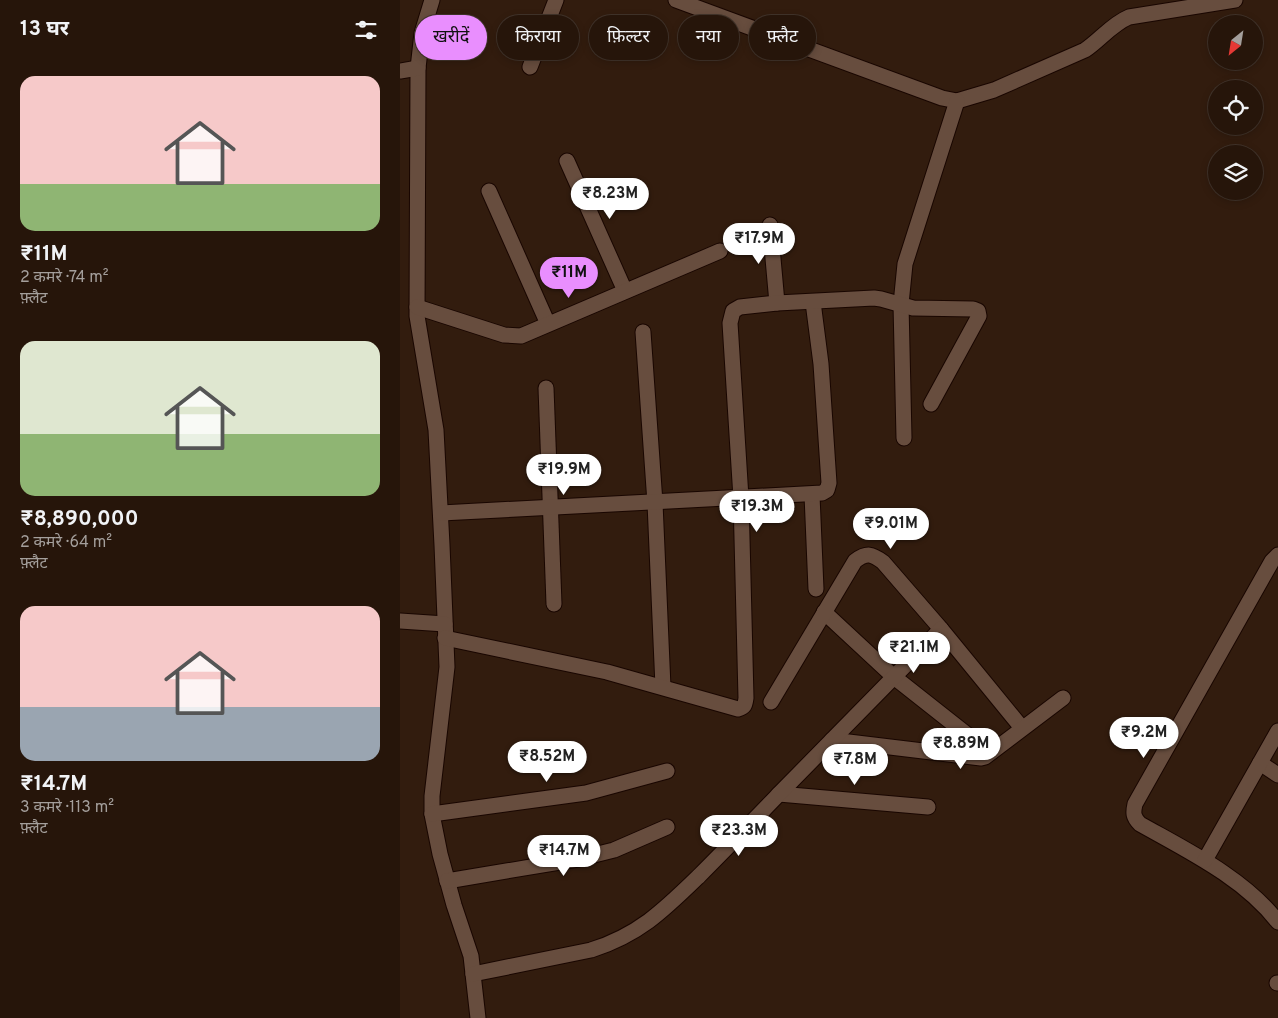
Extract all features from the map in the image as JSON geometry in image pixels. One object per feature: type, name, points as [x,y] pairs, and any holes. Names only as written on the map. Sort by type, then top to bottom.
[{"type":"street","points":[[432,0],[422,33],[418,68],[417,307],[436,430],[447,674],[432,796],[432,814],[447,881],[471,956],[478,1018]]},
{"type":"street","points":[[530,67],[556,0]]},
{"type":"street","points":[[676,0],[942,98],[957,101],[994,90],[1085,50],[1123,19],[1235,0]]},
{"type":"street","points":[[400,71],[418,68]]},
{"type":"street","points":[[904,438],[901,304],[905,264],[957,101]]},
{"type":"street","points":[[568,161],[625,292]]},
{"type":"street","points":[[489,192],[548,324]]},
{"type":"street","points":[[770,226],[777,303]]},
{"type":"street","points":[[417,307],[504,335],[521,336],[720,251]]},
{"type":"street","points":[[400,621],[607,672],[738,709],[742,708],[745,705],[746,698],[741,498],[730,322],[734,311],[740,307],[777,303],[874,298],[913,308],[973,309],[978,311],[979,316],[931,404]]},
{"type":"street","points":[[440,513],[822,494],[827,490],[829,483],[821,364],[813,302]]},
{"type":"street","points":[[643,332],[655,502],[663,688]]},
{"type":"street","points":[[546,388],[554,604]]},
{"type":"street","points":[[812,495],[816,588]]},
{"type":"street","points":[[771,702],[855,561],[862,556],[870,554],[883,562],[1022,728]]},
{"type":"street","points":[[1278,555],[1272,561],[1135,804],[1133,814],[1140,824],[1205,860],[1242,886],[1278,922]]},
{"type":"street","points":[[824,612],[894,677],[989,752]]},
{"type":"street","points":[[473,974],[591,950],[623,938],[643,926],[665,909],[717,858],[941,629]]},
{"type":"street","points":[[832,740],[981,758],[985,757],[989,752],[1063,698]]},
{"type":"street","points":[[1205,860],[1278,731]]},
{"type":"street","points":[[1260,763],[1278,775]]},
{"type":"street","points":[[432,814],[586,793],[667,771]]},
{"type":"street","points":[[778,794],[928,807]]},
{"type":"street","points":[[447,881],[578,859],[614,850],[667,827]]}]
